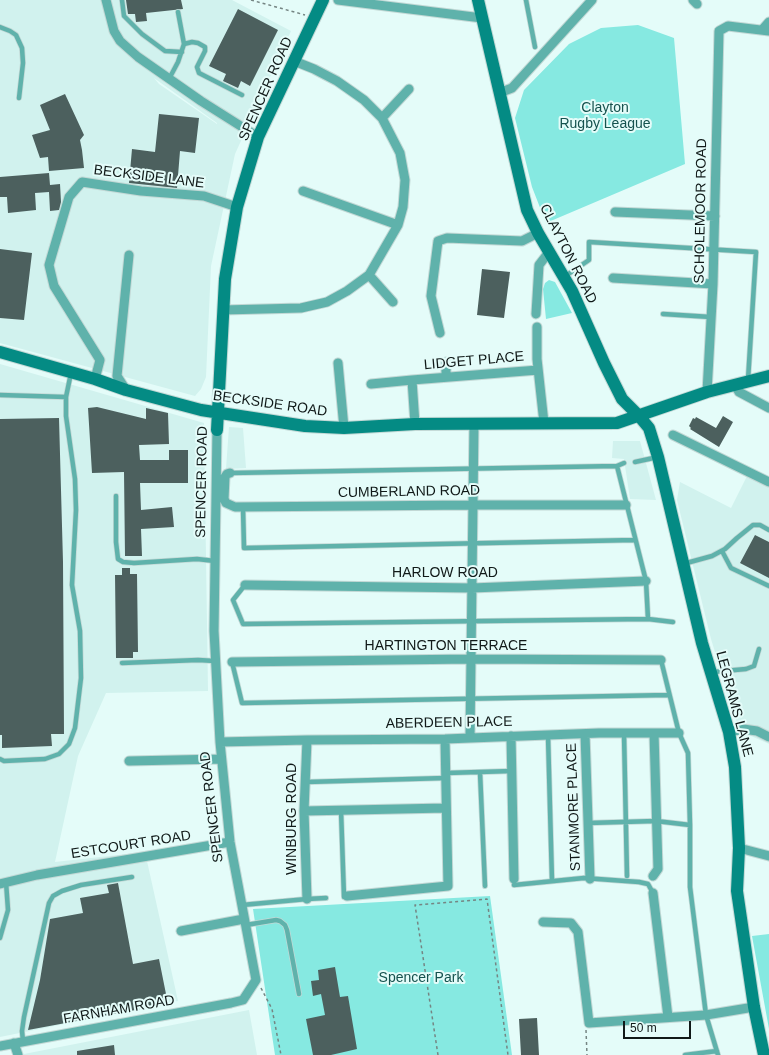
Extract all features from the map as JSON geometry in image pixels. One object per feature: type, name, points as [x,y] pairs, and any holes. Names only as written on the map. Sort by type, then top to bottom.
[{"type":"street","points":[[106,0],[114,31],[120,41],[138,57],[169,79],[258,137]]},
{"type":"street","name":"SPENCER ROAD","points":[[256,980],[230,842],[221,759],[215,661],[214,630],[217,430],[225,279],[237,207],[258,137],[323,0]]},
{"type":"street","points":[[338,0],[482,18]]},
{"type":"street","name":"CLAYTON ROAD","points":[[478,0],[527,210],[538,233],[572,290],[604,363],[622,399],[639,416]]},
{"type":"street","points":[[499,92],[512,88],[592,0]]},
{"type":"street","points":[[765,30],[769,22]]},
{"type":"street","name":"SCHOLEMOOR ROAD","points":[[707,392],[713,284],[719,31],[728,26],[765,30]]},
{"type":"street","points":[[223,310],[302,308],[326,302],[348,291],[369,275],[398,225],[403,207],[405,180],[400,153],[382,118],[364,100],[337,81],[294,61]]},
{"type":"street","points":[[382,118],[409,89]]},
{"type":"street","name":"BECKSIDE LANE","points":[[95,379],[100,360],[54,286],[49,265],[69,197],[82,182],[141,191],[204,196],[237,207]]},
{"type":"street","points":[[303,191],[398,225]]},
{"type":"street","points":[[615,212],[715,216]]},
{"type":"street","points":[[440,333],[431,296],[438,241],[447,238],[522,241],[538,233]]},
{"type":"street","points":[[536,314],[539,265],[550,252]]},
{"type":"street","points":[[126,390],[117,376],[130,255]]},
{"type":"street","points":[[369,275],[393,302]]},
{"type":"street","points":[[613,278],[713,284]]},
{"type":"street","points":[[537,327],[538,370],[544,423]]},
{"type":"street","name":"BECKSIDE ROAD","points":[[0,352],[95,379],[126,390],[200,410],[305,426],[344,428],[415,424],[617,423],[707,392],[769,376]]},
{"type":"street","points":[[446,362],[446,377]]},
{"type":"street","points":[[338,363],[344,428]]},
{"type":"street","name":"LIDGET PLACE","points":[[371,384],[538,370]]},
{"type":"street","name":"LIDGET PLACE","points":[[412,380],[415,424]]},
{"type":"street","points":[[735,385],[740,392],[769,408]]},
{"type":"street","name":"LEGRAMS LANE","points":[[639,416],[648,428],[658,457],[702,642],[729,732],[735,768],[738,848],[737,892],[754,1007],[764,1055]]},
{"type":"street","points":[[470,737],[474,424]]},
{"type":"street","points":[[673,435],[769,482]]},
{"type":"street","name":"CUMBERLAND ROAD","points":[[230,472],[225,477],[224,499],[226,503],[230,505],[243,507],[626,505]]},
{"type":"street","name":"HARLOW ROAD","points":[[245,585],[472,588],[646,581]]},
{"type":"street","name":"HARTINGTON TERRACE","points":[[232,662],[471,659],[661,660]]},
{"type":"street","points":[[729,732],[743,729],[757,731],[769,737]]},
{"type":"street","name":"ABERDEEN PLACE","points":[[220,742],[445,739],[470,737],[679,732]]},
{"type":"street","points":[[653,876],[658,869],[654,733]]},
{"type":"street","name":"STANMORE PLACE","points":[[585,734],[590,879]]},
{"type":"street","points":[[511,736],[514,882]]},
{"type":"street","points":[[347,896],[448,886],[445,739]]},
{"type":"street","name":"WINBURG ROAD","points":[[306,898],[304,811],[307,740]]},
{"type":"street","points":[[129,761],[221,759]]},
{"type":"street","points":[[304,811],[446,808]]},
{"type":"street","name":"ESTCOURT ROAD","points":[[3,883],[37,875],[230,842]]},
{"type":"street","points":[[738,848],[769,856]]},
{"type":"street","points":[[653,893],[668,1017]]},
{"type":"street","points":[[181,931],[245,922]]},
{"type":"street","points":[[543,922],[571,923],[578,932],[588,1021],[590,1024],[668,1017],[706,1016],[754,1007]]},
{"type":"street","name":"FARNHAM ROAD","points":[[0,1046],[243,1000],[256,980]]},
{"type":"street","points":[[18,1055],[19,1042]]},
{"type":"lane","points":[[122,0],[124,16],[142,34],[166,51],[182,52]]},
{"type":"lane","points":[[526,0],[535,47]]},
{"type":"lane","points":[[169,79],[182,52],[184,44],[178,12]]},
{"type":"lane","points":[[0,28],[10,31],[16,35],[22,48],[23,63],[19,98]]},
{"type":"lane","points":[[184,44],[192,42],[205,46],[205,51],[197,67],[199,73],[242,95]]},
{"type":"lane","points":[[564,277],[589,260],[589,242],[756,252],[748,381]]},
{"type":"lane","points":[[663,314],[711,317]]},
{"type":"lane","points":[[0,759],[4,762],[45,759],[59,754],[69,744],[75,728],[81,678],[80,632],[72,585],[76,510],[75,479],[66,416],[66,396],[71,372]]},
{"type":"lane","points":[[0,395],[66,396]]},
{"type":"lane","points":[[635,462],[658,457]]},
{"type":"lane","points":[[230,472],[617,466],[624,463]]},
{"type":"lane","points":[[617,466],[646,581],[648,619]]},
{"type":"lane","points":[[116,496],[116,542],[118,559],[122,562],[134,563],[197,559],[215,561]]},
{"type":"lane","points":[[243,507],[244,548],[635,540]]},
{"type":"lane","points":[[683,564],[712,556],[722,551],[753,525],[760,525],[769,530]]},
{"type":"lane","points":[[722,551],[731,568],[769,586]]},
{"type":"lane","points":[[245,585],[233,600],[242,624],[648,619],[673,622]]},
{"type":"lane","points":[[711,672],[746,669],[754,666],[759,649]]},
{"type":"lane","points":[[122,663],[198,660],[215,661]]},
{"type":"lane","points":[[661,660],[679,732],[688,753],[690,887],[706,1016],[718,1053],[685,1055]]},
{"type":"lane","points":[[232,662],[242,703],[670,695]]},
{"type":"lane","points":[[624,733],[627,876]]},
{"type":"lane","points":[[548,735],[552,881]]},
{"type":"lane","points":[[306,782],[446,776],[480,772],[512,771]]},
{"type":"lane","points":[[480,772],[484,886]]},
{"type":"lane","points":[[342,810],[344,897],[347,896]]},
{"type":"lane","points":[[588,823],[656,822],[690,825]]},
{"type":"lane","points":[[19,1042],[49,903],[53,896],[62,891],[81,885],[132,877]]},
{"type":"lane","points":[[514,882],[590,879],[639,882],[648,884],[653,893]]},
{"type":"lane","points":[[0,938],[8,910],[3,883]]},
{"type":"lane","points":[[242,905],[306,898],[326,898]]},
{"type":"lane","points":[[245,922],[280,920],[285,925],[288,930],[299,994]]},
{"type":"path","points":[[251,0],[303,14],[314,19]]},
{"type":"path","points":[[438,1055],[415,904],[487,899],[508,1055]]},
{"type":"path","points":[[256,980],[272,1009],[281,1055]]},
{"type":"path","points":[[587,1055],[586,1031],[590,1024]]},
{"type":"shaded area","points":[[0,0],[232,0],[291,31],[235,154],[211,266],[206,377],[201,389],[195,396],[0,343]],"holes":[[[154,78],[217,123],[159,84]]]},
{"type":"shaded area","points":[[0,364],[204,423],[208,691],[106,693],[78,756],[55,862],[145,852],[178,1001],[0,1037]]},
{"type":"shaded area","points":[[229,427],[243,428],[246,468],[226,469]]},
{"type":"shaded area","points":[[613,441],[640,441],[656,500],[630,499],[624,459],[612,458]]},
{"type":"shaded area","points":[[747,476],[769,487],[769,744],[742,732],[736,720],[711,639],[677,500],[680,482],[731,508]]},
{"type":"shaded area","points":[[249,1010],[257,1055],[24,1055],[24,1054]]},
{"type":"green space","name":"Clayton Rugby League","points":[[638,25],[674,38],[685,164],[546,223],[532,187],[515,118],[524,90],[569,44],[601,28]]},
{"type":"green space","points":[[549,280],[555,282],[572,313],[546,319],[543,289],[545,283]]},
{"type":"green space","name":"Spencer Park","points":[[490,896],[512,1055],[275,1055],[253,909]]},
{"type":"green space","points":[[769,934],[769,1029],[752,936]]},
{"type":"building","points":[[126,0],[181,0],[183,9],[146,13],[147,21],[136,22],[135,14],[128,14]]},
{"type":"building","points":[[238,9],[278,30],[250,86],[241,81],[238,88],[223,81],[226,74],[209,66]]},
{"type":"building","points":[[65,94],[84,135],[80,140],[84,168],[49,171],[48,157],[40,158],[32,135],[50,130],[40,105]]},
{"type":"building","points":[[159,114],[199,118],[195,153],[180,151],[177,188],[129,183],[132,149],[155,152]]},
{"type":"building","points":[[49,173],[50,185],[60,184],[61,202],[59,210],[50,211],[49,192],[35,193],[36,210],[8,213],[7,197],[0,197],[0,177]]},
{"type":"building","points":[[0,249],[32,253],[24,320],[0,318]]},
{"type":"building","points":[[482,269],[510,272],[504,318],[477,315]]},
{"type":"building","points":[[97,407],[146,419],[146,408],[168,413],[169,444],[139,445],[140,460],[169,460],[169,450],[188,450],[188,483],[140,483],[141,510],[172,507],[174,527],[141,529],[142,556],[125,556],[124,472],[92,473],[88,408]]},
{"type":"building","points":[[723,416],[733,422],[719,447],[690,429],[691,428],[689,426],[693,418],[695,419],[696,417],[716,428]]},
{"type":"building","points":[[59,418],[63,562],[64,734],[51,734],[52,746],[2,748],[2,735],[0,735],[0,419]]},
{"type":"building","points":[[755,535],[769,542],[769,578],[740,563]]},
{"type":"building","points":[[122,568],[130,568],[130,574],[137,574],[138,652],[133,652],[133,658],[116,658],[115,575],[122,575]]},
{"type":"building","points":[[118,883],[133,964],[159,959],[168,1004],[28,1030],[40,980],[50,919],[83,913],[80,898],[109,893],[107,885]]},
{"type":"building","points":[[335,967],[340,997],[348,996],[357,1049],[331,1055],[313,1055],[306,1019],[325,1015],[321,994],[313,996],[311,981],[319,980],[318,970]]},
{"type":"building","points":[[537,1018],[539,1055],[521,1055],[519,1019]]},
{"type":"building","points":[[114,1045],[115,1055],[77,1055],[77,1051]]}]
